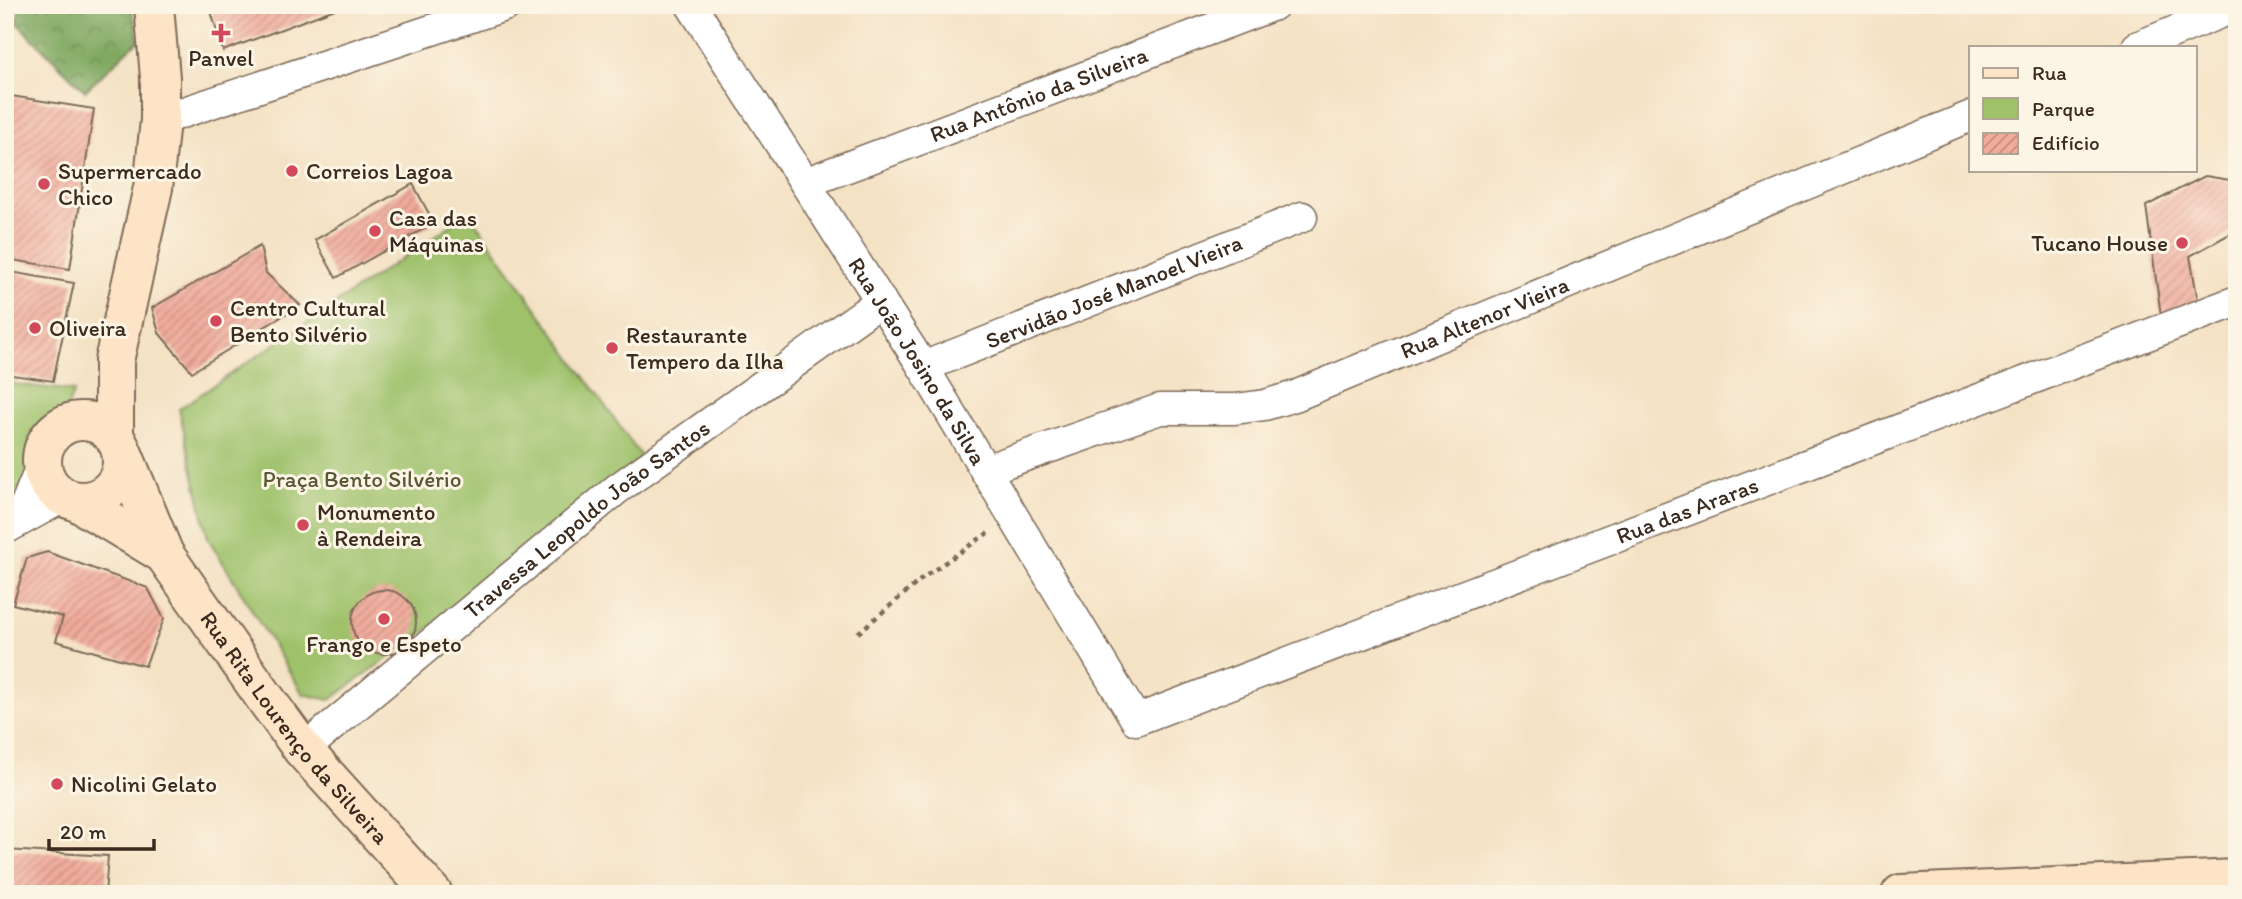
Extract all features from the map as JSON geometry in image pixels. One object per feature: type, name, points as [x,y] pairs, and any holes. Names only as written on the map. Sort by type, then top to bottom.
[{"type":"street","points":[[12,525],[69,499],[96,500],[113,488],[122,469],[114,361],[153,188],[160,78],[154,5]]},
{"type":"street","points":[[159,120],[507,5]]},
{"type":"street","name":"Rua João Josino da Silva","points":[[691,5],[923,367],[1136,720]]},
{"type":"street","name":"Rua Antônio da Silveira","points":[[805,183],[1274,5]]},
{"type":"street","points":[[2139,46],[2237,6]]},
{"type":"street","name":"Rua Altenor Vieira","points":[[985,470],[1160,409],[1235,409],[1265,405],[1295,396],[1969,117]]},
{"type":"street","name":"Servidão José Manoel Vieira","points":[[923,367],[1302,217]]},
{"type":"street","name":"Travessa Leopoldo João Santos","points":[[303,750],[617,489],[881,301]]},
{"type":"street","name":"Rua das Araras","points":[[1136,720],[2237,301]]},
{"type":"street","points":[[70,422],[114,361]]},
{"type":"street","points":[[69,499],[52,489],[42,464],[44,446],[54,431],[70,422],[86,420],[102,425],[118,442]]},
{"type":"street","name":"Rua Rita Lourenço da Silveira","points":[[118,442],[164,554],[303,750],[433,894]]},
{"type":"street","points":[[12,525],[42,464]]},
{"type":"street","name":"Rua Rita Lourenço da Silveira","points":[[69,499],[164,554]]},
{"type":"street","points":[[1900,894],[2237,879]]},
{"type":"path","points":[[858,633],[941,564],[1013,516]]},
{"type":"green space","points":[[19,5],[131,5],[139,40],[85,91],[18,24]]},
{"type":"green space","name":"Praça Bento Silvério","points":[[469,213],[642,458],[458,607],[330,700],[303,694],[208,538],[179,409]]},
{"type":"green space","points":[[5,383],[74,391],[55,437],[40,464],[5,500]]},
{"type":"building","points":[[209,5],[343,5],[343,6],[223,51]]},
{"type":"building","name":"Supermercado Chico","points":[[5,95],[94,109],[70,269],[5,259]]},
{"type":"building","name":"Tucano House","points":[[2205,176],[2237,181],[2237,230],[2190,256],[2199,307],[2161,316],[2146,206]]},
{"type":"building","name":"Casa das Máquinas","points":[[413,184],[434,223],[336,278],[315,240]]},
{"type":"building","name":"Centro Cultural Bento Silvério","points":[[260,246],[266,273],[300,305],[192,372],[159,333],[152,308]]},
{"type":"building","name":"Oliveira","points":[[5,271],[74,283],[53,381],[5,374]]},
{"type":"building","points":[[47,552],[148,588],[164,619],[145,666],[56,641],[63,617],[13,604],[27,558]]},
{"type":"building","name":"Frango e Espeto","points":[[378,590],[390,590],[407,599],[414,610],[414,634],[407,645],[390,654],[378,654],[366,649],[357,640],[352,628],[352,616],[357,604],[366,595]]},
{"type":"building","points":[[5,850],[108,856],[105,894],[5,894]]},
{"type":"place","name":"Panvel","points":[[221,33]]},
{"type":"place","name":"Correios Lagoa","points":[[292,171]]},
{"type":"place","name":"Supermercado Chico","points":[[44,184]]},
{"type":"place","name":"Casa das Máquinas","points":[[375,231]]},
{"type":"place","name":"Tucano House","points":[[2182,243]]},
{"type":"place","name":"Centro Cultural Bento Silvério","points":[[216,321]]},
{"type":"place","name":"Oliveira","points":[[35,328]]},
{"type":"place","name":"Restaurante Tempero da Ilha","points":[[612,348]]},
{"type":"place","name":"Monumento à Rendeira","points":[[303,525]]},
{"type":"place","name":"Frango e Espeto","points":[[384,619]]},
{"type":"place","name":"Nicolini Gelato","points":[[57,784]]}]
